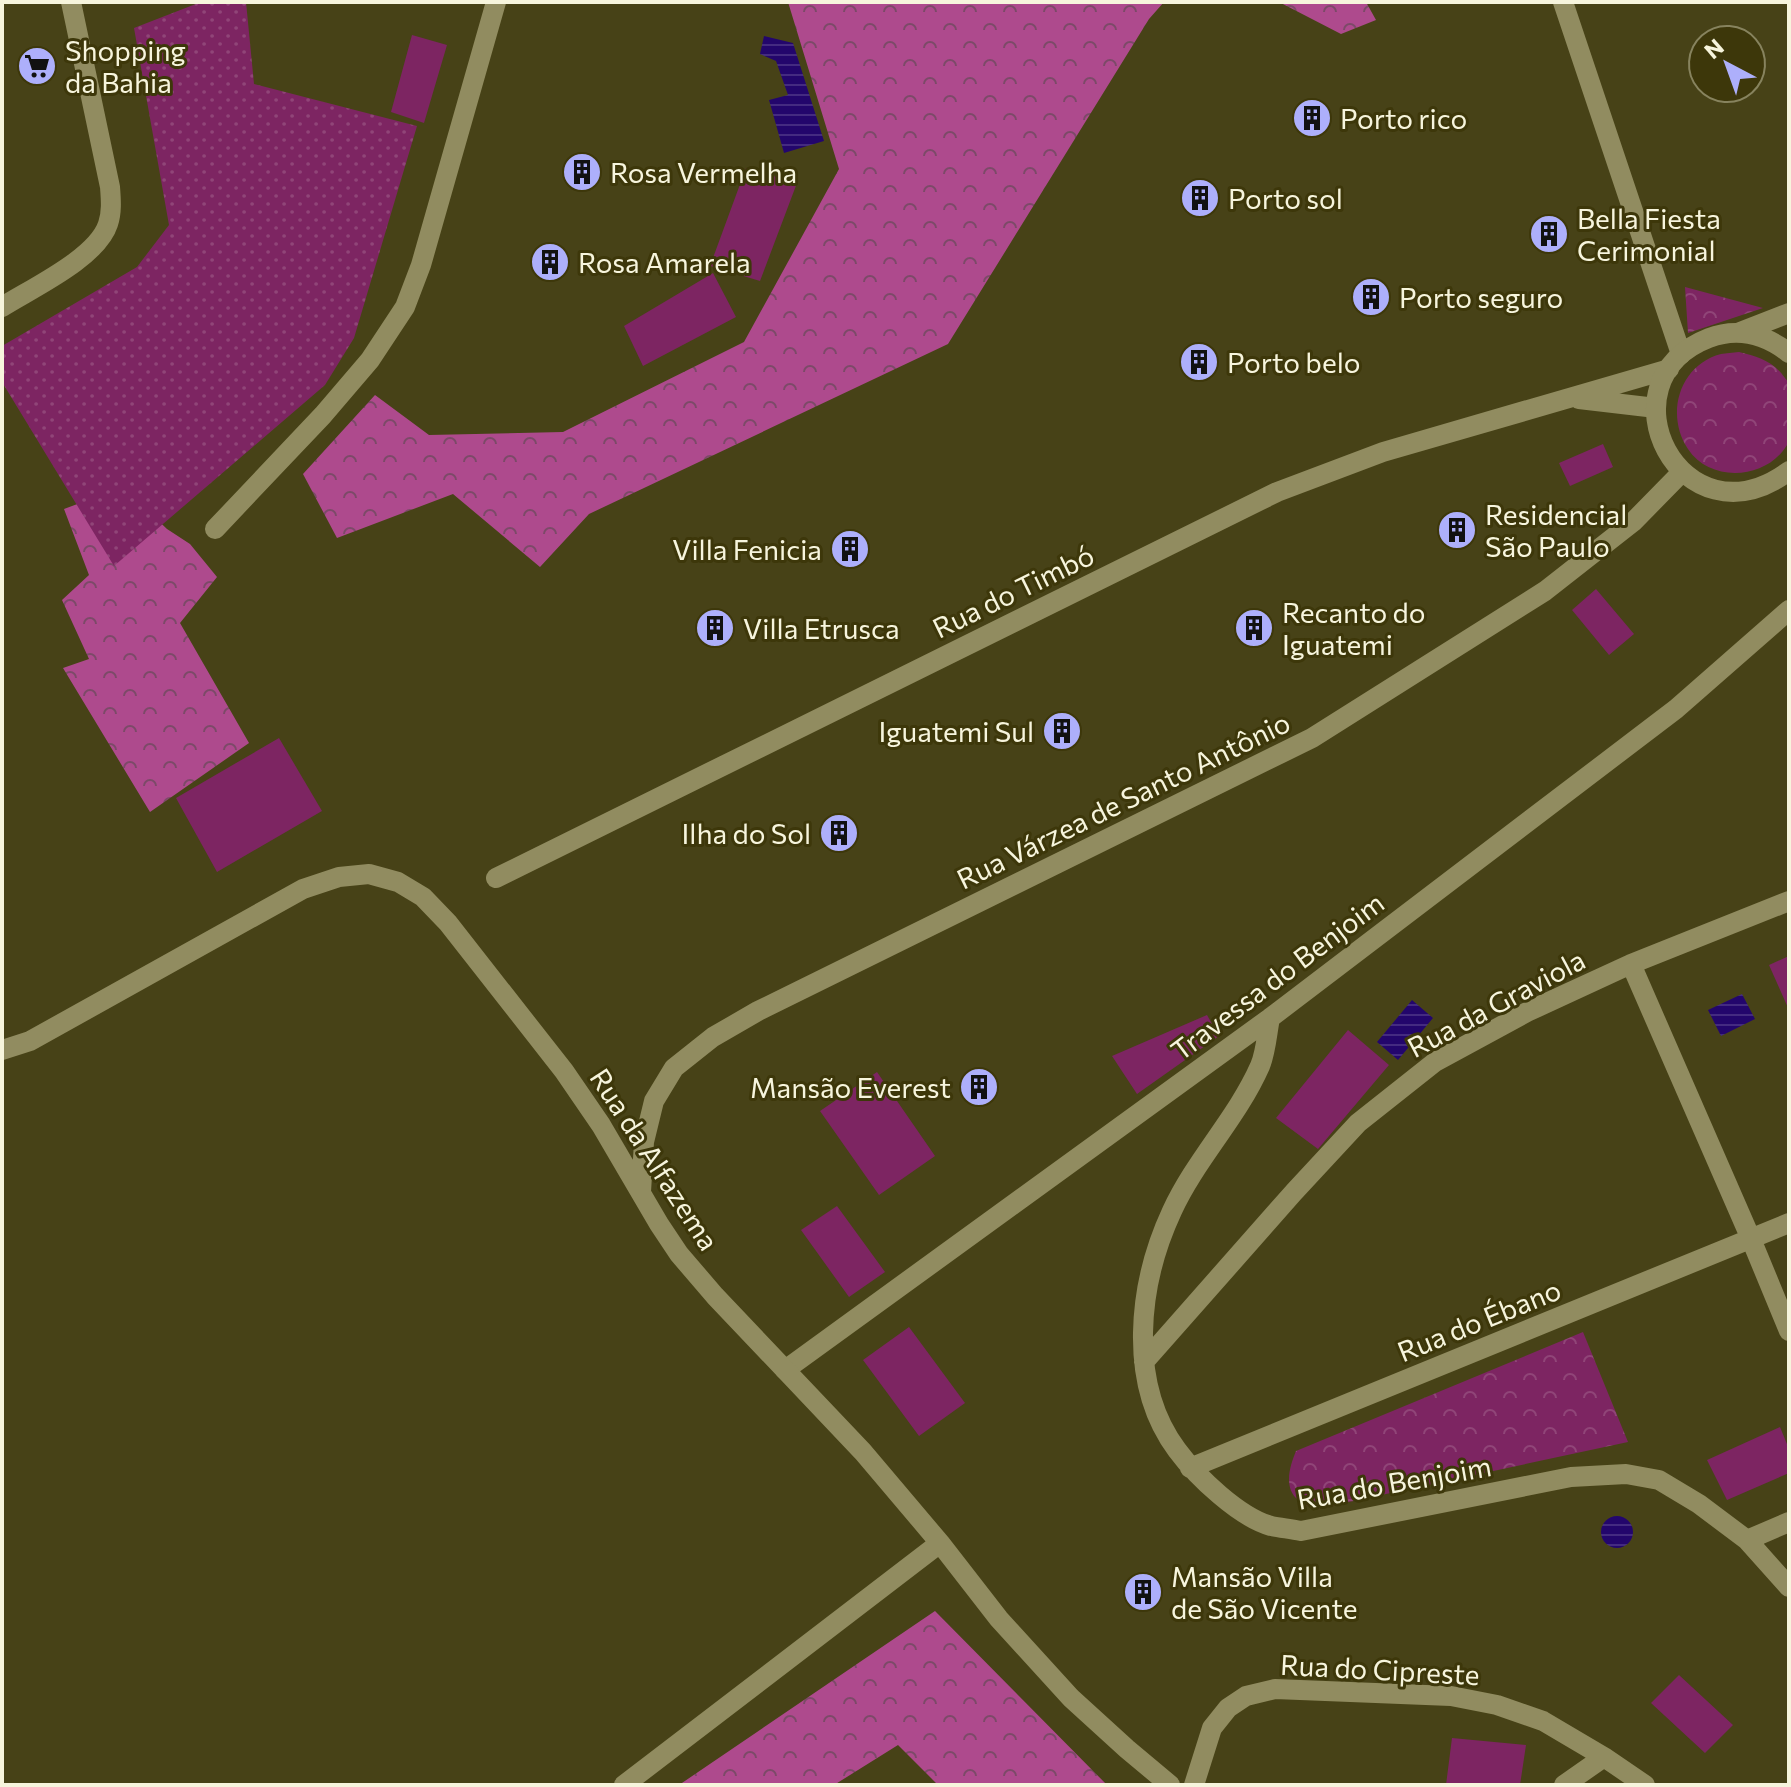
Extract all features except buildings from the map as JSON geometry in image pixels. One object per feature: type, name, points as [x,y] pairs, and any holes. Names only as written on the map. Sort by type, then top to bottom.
[{"type":"street","points":[[2,307],[81,258],[97,244],[107,227],[112,208],[71,2]]},
{"type":"street","points":[[215,529],[333,404],[370,360],[405,307],[421,265],[496,2]]},
{"type":"street","points":[[1563,2],[1675,362],[1660,388],[1656,408],[1658,432],[1667,454],[1682,472],[1702,485],[1725,491],[1750,491],[1772,483],[1789,471]]},
{"type":"street","points":[[1739,332],[1789,313]]},
{"type":"street","points":[[1739,332],[1776,343],[1789,353]]},
{"type":"street","name":"Rua do Timbó","points":[[496,878],[1277,492],[1383,452],[1571,398],[1675,362],[1697,342],[1739,332]]},
{"type":"street","name":"Rua do Timbó","points":[[1571,398],[1656,408]]},
{"type":"street","name":"Rua Várzea de Santo Antônio","points":[[641,1192],[644,1142],[654,1101],[674,1068],[713,1037],[758,1011],[1312,738],[1545,591],[1633,522],[1682,472]]},
{"type":"street","name":"Travessa do Benjoim","points":[[785,1370],[1270,1018],[1676,709],[1789,610]]},
{"type":"street","name":"Rua da Alfazema","points":[[2,1050],[30,1041],[303,889],[339,877],[369,874],[398,882],[423,897],[448,923],[564,1071],[601,1125],[679,1254],[863,1452],[999,1619],[1071,1698],[1170,1785]]},
{"type":"street","name":"Rua da Graviola","points":[[1144,1362],[1358,1123],[1435,1062],[1527,1012],[1631,964],[1789,901]]},
{"type":"street","points":[[1631,964],[1789,1331]]},
{"type":"street","name":"Rua do Benjoim","points":[[1270,1018],[1262,1063],[1171,1212],[1153,1263],[1143,1316],[1144,1362],[1151,1396],[1168,1438],[1190,1468],[1235,1507],[1269,1525],[1301,1531],[1571,1477],[1626,1474],[1659,1480],[1699,1504],[1747,1540],[1789,1587]]},
{"type":"street","name":"Rua do Ébano","points":[[1190,1468],[1789,1223]]},
{"type":"street","points":[[1747,1540],[1789,1522]]},
{"type":"street","points":[[624,1785],[940,1543]]},
{"type":"street","name":"Rua do Cipreste","points":[[1194,1785],[1212,1728],[1228,1708],[1246,1696],[1275,1689],[1451,1696],[1497,1705],[1543,1721],[1645,1785]]},
{"type":"street","points":[[1564,1785],[1604,1757]]},
{"type":"green space","points":[[201,2],[246,2],[254,84],[417,126],[354,338],[325,385],[114,566],[2,382],[2,346],[137,267],[169,225],[134,28]]},
{"type":"green space","points":[[788,2],[1164,2],[1149,19],[948,344],[589,514],[540,567],[453,494],[337,538],[303,474],[375,395],[429,435],[563,432],[744,342],[839,169]]},
{"type":"green space","points":[[1279,2],[1366,2],[1376,20],[1341,34]]},
{"type":"green space","points":[[412,35],[447,45],[424,123],[391,112]]},
{"type":"green space","points":[[746,168],[797,183],[760,281],[710,266]]},
{"type":"green space","points":[[713,273],[736,317],[643,366],[624,326]]},
{"type":"green space","points":[[1685,287],[1763,308],[1688,333]]},
{"type":"green space","points":[[1739,352],[1768,362],[1788,383],[1789,438],[1778,457],[1766,465],[1752,471],[1723,472],[1710,468],[1688,449],[1681,436],[1677,407],[1686,380],[1695,369],[1721,354]]},
{"type":"green space","points":[[1603,444],[1613,467],[1570,486],[1559,463]]},
{"type":"green space","points":[[123,487],[167,529],[190,544],[217,577],[180,623],[249,743],[150,812],[63,668],[89,659],[62,600],[89,575],[64,509]]},
{"type":"green space","points":[[1596,589],[1634,634],[1609,655],[1572,610]]},
{"type":"green space","points":[[279,738],[322,811],[217,872],[176,798]]},
{"type":"green space","points":[[1789,956],[1789,1010],[1769,965]]},
{"type":"green space","points":[[1207,1015],[1219,1036],[1137,1094],[1112,1056]]},
{"type":"green space","points":[[1348,1030],[1389,1065],[1318,1149],[1276,1118]]},
{"type":"green space","points":[[877,1072],[935,1156],[879,1195],[820,1111]]},
{"type":"green space","points":[[837,1206],[885,1272],[849,1297],[801,1230]]},
{"type":"green space","points":[[909,1327],[965,1403],[919,1436],[863,1360]]},
{"type":"green space","points":[[1583,1332],[1628,1442],[1316,1509],[1293,1495],[1289,1476],[1296,1451]]},
{"type":"green space","points":[[1780,1427],[1789,1449],[1789,1473],[1727,1500],[1707,1460]]},
{"type":"green space","points":[[935,1611],[1107,1785],[938,1785],[898,1745],[834,1785],[679,1785]]},
{"type":"green space","points":[[1679,1675],[1733,1725],[1705,1753],[1651,1703]]},
{"type":"green space","points":[[1452,1738],[1526,1745],[1520,1785],[1446,1785]]},
{"type":"shaded area","points":[[764,36],[793,43],[824,141],[784,153],[769,100],[788,95],[776,61],[760,54]]},
{"type":"shaded area","points":[[1742,994],[1755,1019],[1721,1036],[1708,1010]]},
{"type":"shaded area","points":[[1412,1000],[1433,1018],[1398,1060],[1377,1042]]},
{"type":"shaded area","points":[[1617,1516],[1629,1520],[1633,1532],[1629,1544],[1617,1548],[1605,1544],[1601,1532],[1605,1520]]},
{"type":"place","name":"Shopping da Bahia","points":[[37,66]]},
{"type":"place","name":"Porto rico","points":[[1312,118]]},
{"type":"place","name":"Rosa Vermelha","points":[[582,172]]},
{"type":"place","name":"Porto sol","points":[[1200,198]]},
{"type":"place","name":"Bella Fiesta Cerimonial","points":[[1549,234]]},
{"type":"place","name":"Rosa Amarela","points":[[550,262]]},
{"type":"place","name":"Porto seguro","points":[[1371,297]]},
{"type":"place","name":"Porto belo","points":[[1199,362]]},
{"type":"place","name":"Residencial São Paulo","points":[[1457,530]]},
{"type":"place","name":"Villa Fenicia","points":[[850,549]]},
{"type":"place","name":"Villa Etrusca","points":[[715,628]]},
{"type":"place","name":"Recanto do Iguatemi","points":[[1254,628]]},
{"type":"place","name":"Iguatemi Sul","points":[[1062,731]]},
{"type":"place","name":"Ilha do Sol","points":[[839,833]]},
{"type":"place","name":"Mansão Everest","points":[[979,1087]]},
{"type":"place","name":"Mansão Villa de São Vicente","points":[[1143,1592]]}]
